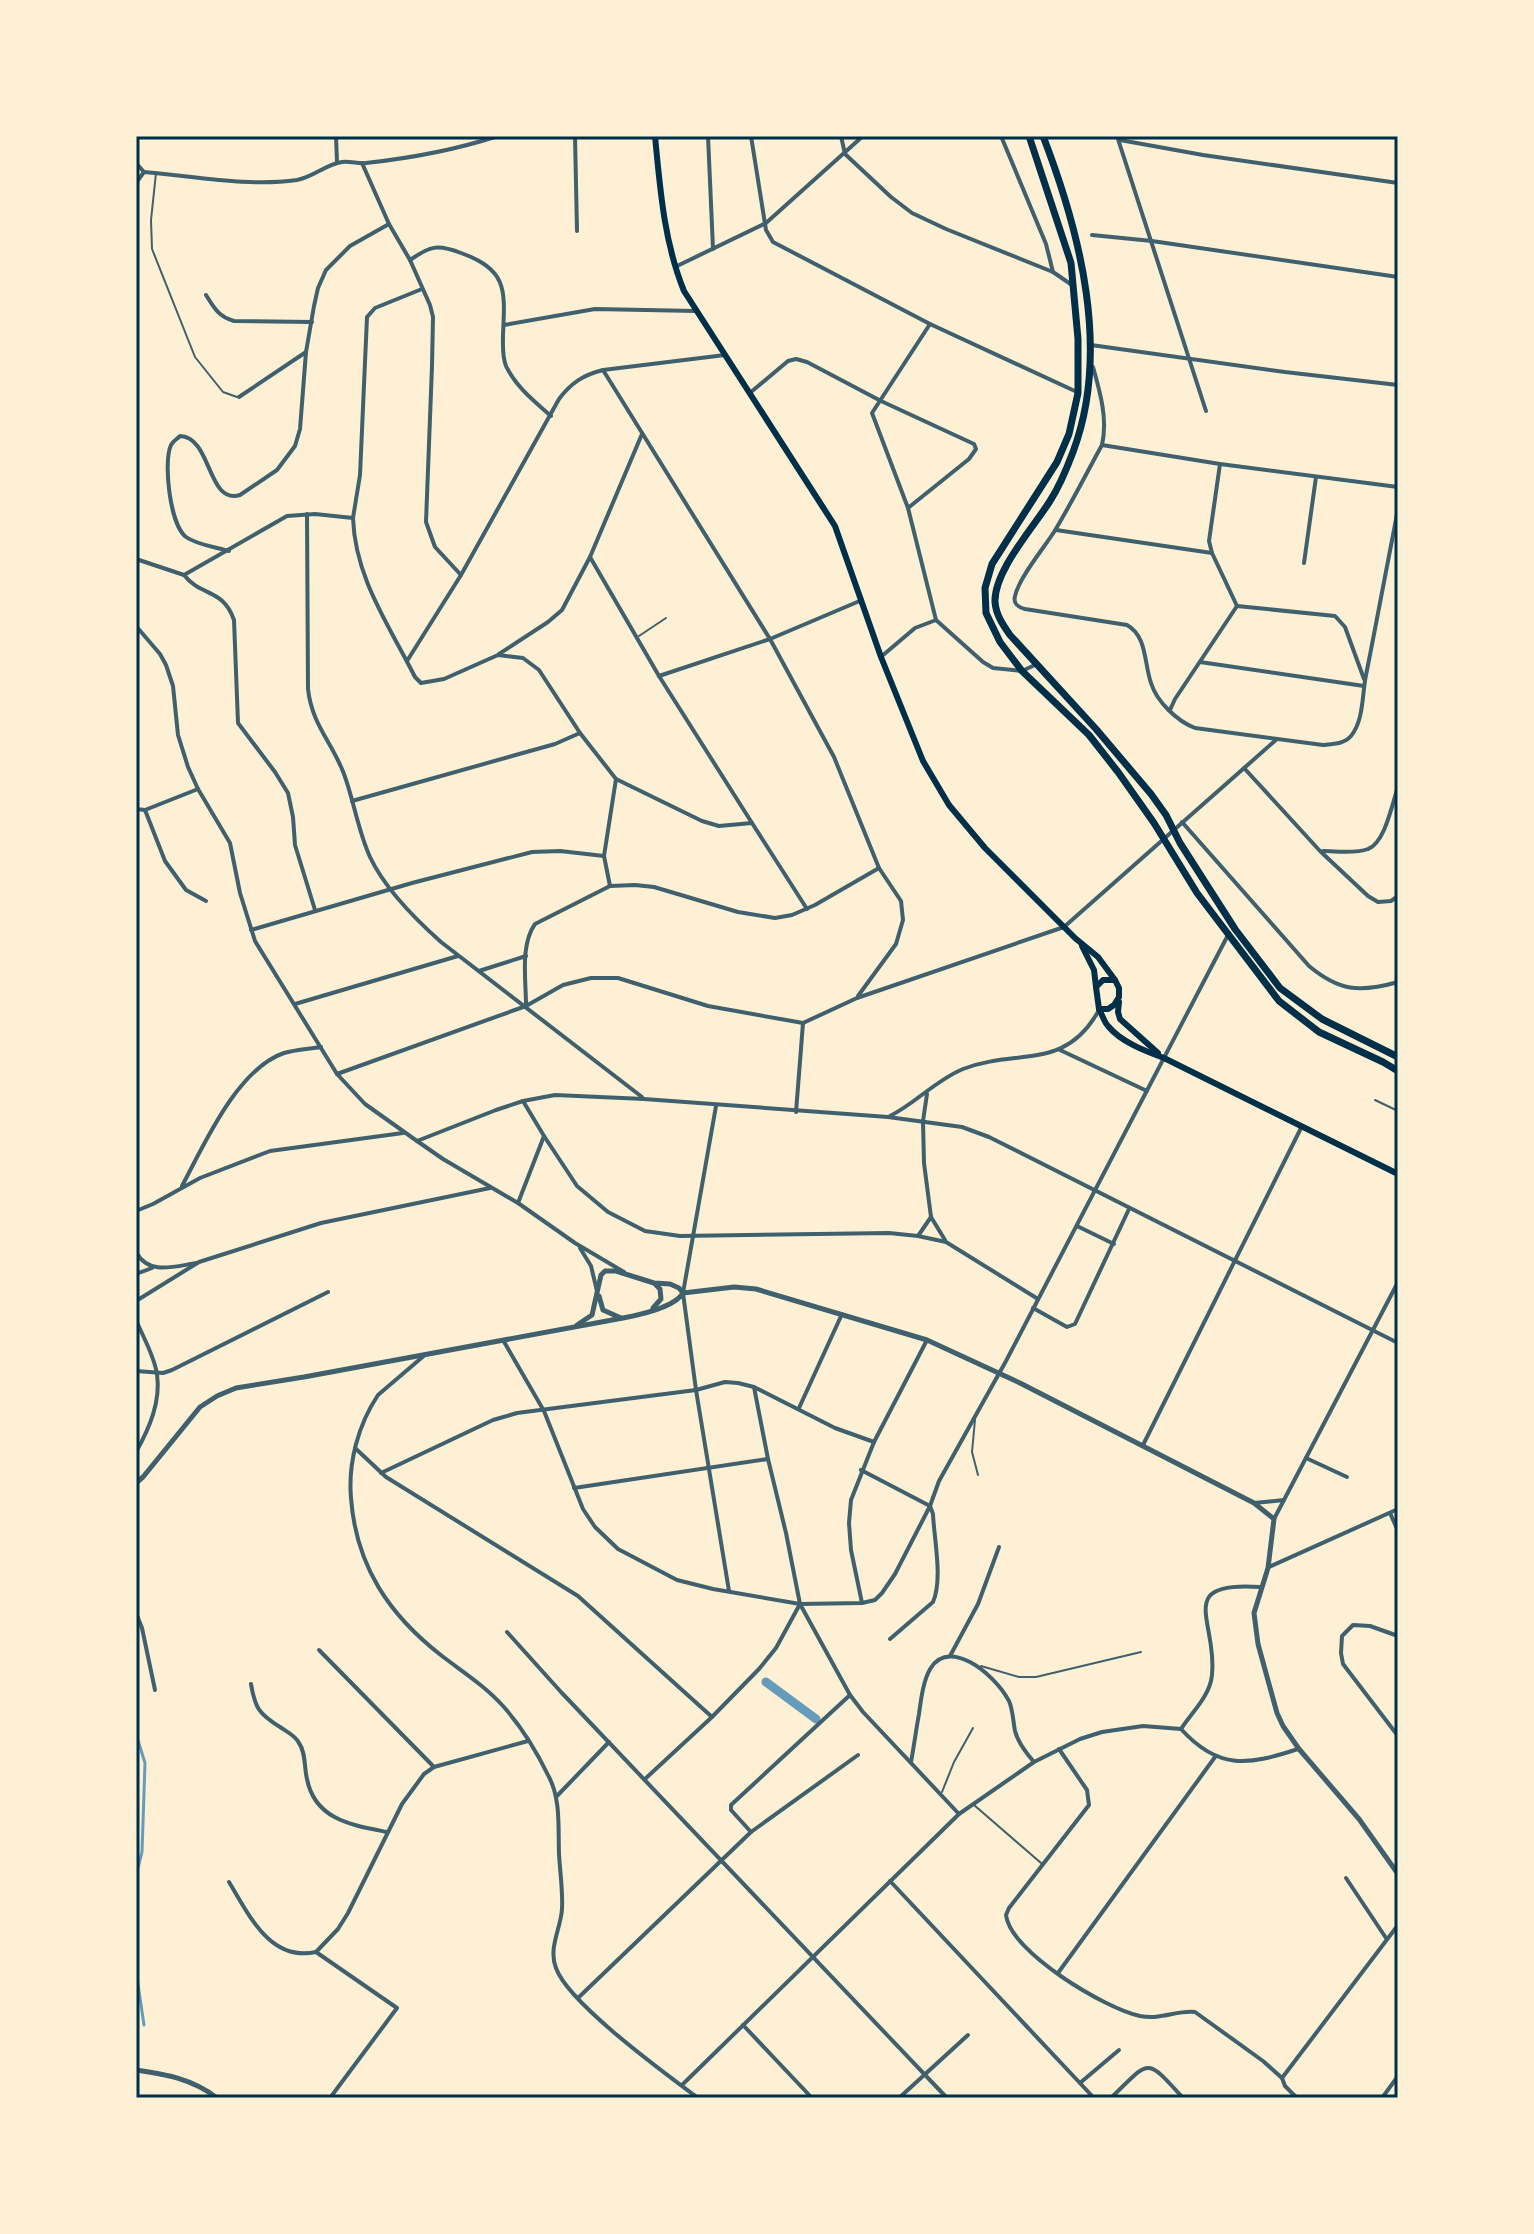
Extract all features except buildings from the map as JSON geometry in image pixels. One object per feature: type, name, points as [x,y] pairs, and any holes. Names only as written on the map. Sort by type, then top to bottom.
[{"type":"main road","points":[[655,136],[666,227],[684,291],[835,526],[881,657],[923,761],[949,805],[985,848],[1098,957],[1115,980],[1120,1019],[1164,1058]]},
{"type":"main road","points":[[1029,136],[1071,263],[1078,339],[1078,393],[1069,434],[1057,462],[992,564],[985,588],[986,613],[1000,642],[1022,671],[1089,735],[1126,783],[1197,893],[1279,1001],[1319,1032],[1398,1071]]},
{"type":"main road","points":[[1043,136],[1078,243],[1092,364],[1074,450],[1052,497],[1003,570],[995,603],[998,618],[1159,805],[1235,929],[1280,988],[1302,1006],[1342,1030],[1398,1057]]},
{"type":"main road","points":[[1080,942],[1094,970],[1099,1009],[1108,1026],[1123,1039],[1398,1174]]},
{"type":"main road","points":[[1096,987],[1103,980],[1115,980]]},
{"type":"main road","points":[[1099,1009],[1108,1009],[1119,997]]},
{"type":"street","points":[[336,136],[337,163]]},
{"type":"street","points":[[136,163],[144,172],[250,181],[295,180],[308,178],[337,163],[427,155],[498,136]]},
{"type":"street","points":[[575,136],[577,231]]},
{"type":"street","points":[[708,136],[713,249]]},
{"type":"street","points":[[751,136],[758,192],[768,237],[773,242],[930,324],[1078,393]]},
{"type":"street","points":[[841,136],[845,154],[912,213],[1053,272],[1072,285]]},
{"type":"street","points":[[675,267],[766,223],[863,136]]},
{"type":"street","points":[[1001,136],[1046,244],[1053,272]]},
{"type":"street","points":[[1206,411],[1118,138],[1203,155],[1398,183]]},
{"type":"street","points":[[362,163],[389,224],[410,260],[433,317],[426,522],[435,547],[461,575]]},
{"type":"street","points":[[136,183],[144,172]]},
{"type":"street","points":[[229,551],[187,537],[179,528],[169,486],[172,443],[180,436],[192,439],[219,488],[228,496],[240,495],[287,460],[300,429],[306,352],[318,288],[326,270],[350,246],[389,224]]},
{"type":"street","points":[[1092,235],[1398,277]]},
{"type":"street","points":[[410,260],[438,246],[465,254],[492,268],[502,289],[503,349],[507,367],[524,392],[551,416]]},
{"type":"street","points":[[423,289],[375,308],[367,317],[360,475],[353,518],[354,541],[370,592],[421,683],[444,679],[498,655],[562,610],[590,557],[642,434]]},
{"type":"street","points":[[206,295],[218,313],[234,321],[312,322]]},
{"type":"street","points":[[504,325],[595,309],[696,311]]},
{"type":"street","points":[[930,324],[872,413],[908,508],[936,620],[993,668],[1022,671],[1037,664]]},
{"type":"street","points":[[1090,345],[1398,385]]},
{"type":"street","points":[[239,397],[306,352]]},
{"type":"street","points":[[407,661],[461,575],[567,388],[587,374],[603,370],[725,355]]},
{"type":"street","points":[[751,392],[788,361],[796,359],[974,444],[976,449],[969,459],[908,508]]},
{"type":"street","points":[[1092,364],[1103,411],[1102,445],[1015,596],[1015,602],[1025,609],[1127,625],[1136,630],[1151,684],[1160,700],[1187,725],[1323,745],[1349,739],[1360,714],[1398,509]]},
{"type":"street","points":[[603,370],[770,639],[834,757],[879,868],[901,901],[903,920],[896,944],[857,998]]},
{"type":"street","points":[[1102,445],[1398,487]]},
{"type":"street","points":[[1220,464],[1209,541],[1237,606]]},
{"type":"street","points":[[1304,563],[1316,477]]},
{"type":"street","points":[[184,575],[287,516],[307,514],[353,518]]},
{"type":"street","points":[[307,514],[307,677],[310,707],[341,768],[369,855],[391,889],[426,929],[644,1099]]},
{"type":"street","points":[[1055,530],[1212,553]]},
{"type":"street","points":[[590,557],[659,676],[807,909]]},
{"type":"street","points":[[136,559],[184,575],[190,583],[218,597],[230,609],[234,620],[238,723],[288,793],[295,845],[315,910]]},
{"type":"street","points":[[659,676],[770,639],[862,600]]},
{"type":"street","points":[[1170,710],[1237,606]]},
{"type":"street","points":[[1237,606],[1335,616],[1345,627],[1364,684]]},
{"type":"street","points":[[881,657],[915,628],[936,620]]},
{"type":"street","points":[[136,626],[166,665],[173,686],[178,735],[188,767],[230,843],[240,893],[255,941],[337,1074],[365,1104],[417,1141],[630,1275]]},
{"type":"street","points":[[498,655],[523,658],[539,670],[580,733],[616,779],[702,821],[719,826],[752,823]]},
{"type":"street","points":[[1200,662],[1364,684]]},
{"type":"street","points":[[352,801],[555,744],[580,733]]},
{"type":"street","points":[[337,1074],[526,1006],[563,985],[591,978],[618,978],[708,1006],[803,1023],[857,998],[1064,927],[1277,739]]},
{"type":"street","points":[[1244,768],[1320,851],[1368,896],[1378,902],[1391,901],[1398,896]]},
{"type":"street","points":[[610,886],[604,856],[616,779]]},
{"type":"street","points":[[1320,851],[1368,849],[1377,843],[1398,787]]},
{"type":"street","points":[[136,809],[145,810],[198,789]]},
{"type":"street","points":[[145,810],[165,861],[186,890],[206,901]]},
{"type":"street","points":[[1182,822],[1309,966],[1327,980],[1342,987],[1360,988],[1398,982]]},
{"type":"street","points":[[251,930],[532,852],[560,851],[604,856]]},
{"type":"street","points":[[526,1006],[529,932],[535,924],[610,886],[654,887],[738,912],[775,918],[807,909],[879,868]]},
{"type":"street","points":[[503,1340],[544,1411],[583,1509],[595,1527],[618,1549],[677,1580],[729,1591],[800,1604],[875,1600],[895,1574],[930,1506],[939,1481],[1077,1226],[1228,935],[1235,929]]},
{"type":"street","points":[[295,1004],[458,956]]},
{"type":"street","points":[[478,972],[526,956]]},
{"type":"street","points":[[888,1117],[943,1079],[982,1063],[1046,1055],[1060,1050],[1084,1031],[1099,1009]]},
{"type":"street","points":[[796,1112],[803,1023]]},
{"type":"street","points":[[180,1189],[240,1085],[267,1061],[285,1053],[321,1047]]},
{"type":"street","points":[[1060,1050],[1147,1091]]},
{"type":"street","points":[[927,1091],[923,1121],[924,1163],[931,1217],[946,1242]]},
{"type":"street","points":[[417,1141],[523,1101],[555,1095],[888,1117],[962,1127],[989,1137],[1398,1343]]},
{"type":"street","points":[[523,1101],[577,1186],[608,1212],[645,1231],[693,1236],[889,1233],[918,1236],[946,1242],[1038,1299]]},
{"type":"street","points":[[136,1483],[200,1407],[236,1388],[623,1318],[680,1299],[716,1106]]},
{"type":"street","points":[[1143,1445],[1302,1126]]},
{"type":"street","points":[[136,1211],[200,1178],[270,1151],[405,1132]]},
{"type":"street","points":[[518,1203],[544,1136]]},
{"type":"street","points":[[136,1252],[147,1265],[154,1267],[199,1262],[321,1223],[493,1188]]},
{"type":"street","points":[[1033,1308],[1067,1327],[1075,1324],[1129,1209]]},
{"type":"street","points":[[918,1236],[931,1217]]},
{"type":"street","points":[[1077,1226],[1114,1244]]},
{"type":"street","points":[[575,1243],[588,1259],[603,1310],[623,1318]]},
{"type":"street","points":[[136,1301],[199,1262]]},
{"type":"street","points":[[136,1274],[154,1267]]},
{"type":"street","points":[[573,1327],[592,1315],[601,1275],[605,1271],[670,1284],[683,1293],[729,1591]]},
{"type":"street","points":[[1398,1282],[1274,1519],[1268,1568],[1254,1613],[1260,1654],[1283,1726],[1359,1819],[1398,1874]]},
{"type":"street","points":[[652,1309],[661,1299],[660,1289],[654,1283]]},
{"type":"street","points":[[683,1293],[734,1287],[756,1289],[927,1340],[1143,1445],[1254,1503],[1274,1519]]},
{"type":"street","points":[[136,1371],[157,1373],[172,1370],[328,1292]]},
{"type":"street","points":[[799,1408],[842,1314]]},
{"type":"street","points":[[136,1320],[157,1373],[152,1419],[136,1452]]},
{"type":"street","points":[[862,1603],[851,1550],[851,1500],[874,1442],[927,1340]]},
{"type":"street","points":[[428,1353],[378,1395],[355,1448],[351,1471],[353,1516],[365,1564],[381,1591],[428,1644],[502,1704],[549,1776],[556,1797],[562,1911],[555,1939],[555,1966],[561,1977],[608,2026],[698,2098]]},
{"type":"street","points":[[381,1473],[493,1420],[517,1413],[696,1390],[725,1382],[754,1387],[835,1428],[874,1442]]},
{"type":"street","points":[[754,1387],[800,1604],[850,1695],[959,1814]]},
{"type":"street","points":[[355,1448],[381,1473],[578,1596],[712,1717]]},
{"type":"street","points":[[1306,1458],[1347,1477]]},
{"type":"street","points":[[574,1488],[768,1459]]},
{"type":"street","points":[[861,1470],[930,1506]]},
{"type":"street","points":[[1254,1503],[1284,1500]]},
{"type":"street","points":[[890,1639],[936,1596],[938,1579],[930,1506]]},
{"type":"street","points":[[1268,1568],[1398,1509]]},
{"type":"street","points":[[1390,1513],[1398,1531]]},
{"type":"street","points":[[950,1656],[978,1604],[999,1547]]},
{"type":"street","points":[[1181,1729],[1206,1694],[1210,1683],[1212,1659],[1205,1608],[1209,1597],[1214,1590],[1221,1588],[1260,1587]]},
{"type":"street","points":[[645,1779],[712,1717],[776,1648],[800,1604]]},
{"type":"street","points":[[136,1613],[155,1690]]},
{"type":"street","points":[[1398,1636],[1370,1626],[1353,1625],[1342,1636],[1341,1644],[1343,1664],[1398,1736]]},
{"type":"street","points":[[507,1632],[947,2098]]},
{"type":"street","points":[[319,1650],[434,1767]]},
{"type":"street","points":[[911,1762],[927,1672],[939,1659],[950,1656],[976,1666],[1005,1695],[1012,1708],[1016,1734],[1034,1762]]},
{"type":"street","points":[[251,1684],[257,1709],[300,1744],[307,1781],[319,1808],[328,1815],[387,1832]]},
{"type":"street","points":[[751,1832],[731,1810],[731,1805],[850,1695]]},
{"type":"street","points":[[681,2086],[959,1814],[1034,1762],[1102,1732],[1143,1726],[1181,1729],[1193,1742],[1215,1757],[1239,1762],[1299,1749]]},
{"type":"street","points":[[316,1952],[338,1929],[348,1913],[387,1832],[416,1784],[434,1767],[528,1741]]},
{"type":"street","points":[[556,1797],[609,1742]]},
{"type":"street","points":[[1059,1749],[1087,1790],[1089,1805],[1042,1863],[1006,1915],[1012,1933],[1058,1973],[1105,2004],[1157,2018],[1195,2012],[1263,2061],[1282,2078],[1297,2098]]},
{"type":"street","points":[[578,1998],[751,1832],[858,1755]]},
{"type":"street","points":[[1058,1973],[1215,1757]]},
{"type":"street","points":[[1346,1878],[1386,1938]]},
{"type":"street","points":[[890,1881],[1094,2098]]},
{"type":"street","points":[[229,1882],[250,1917],[273,1943],[296,1953],[316,1952],[397,2008],[330,2098]]},
{"type":"street","points":[[1282,2078],[1398,1925]]},
{"type":"street","points":[[743,2025],[812,2098]]},
{"type":"street","points":[[899,2098],[968,2035]]},
{"type":"street","points":[[1080,2083],[1119,2050]]},
{"type":"street","points":[[1111,2098],[1144,2067],[1163,2075],[1183,2098]]},
{"type":"street","points":[[136,2070],[189,2081],[217,2098]]},
{"type":"street","points":[[1382,2098],[1398,2076]]},
{"type":"lane","points":[[156,173],[151,220],[152,249],[195,357],[223,392],[239,397]]},
{"type":"lane","points":[[638,637],[666,618]]},
{"type":"lane","points":[[1375,1100],[1398,1111]]},
{"type":"lane","points":[[975,1415],[972,1452],[978,1475]]},
{"type":"lane","points":[[976,1666],[1019,1677],[1036,1677],[1141,1652]]},
{"type":"lane","points":[[940,1795],[973,1728]]},
{"type":"lane","points":[[974,1805],[1042,1863]]},
{"type":"waterway","points":[[766,1682],[816,1719]]},
{"type":"waterway","points":[[136,1734],[145,1763],[142,1852],[136,1876]]},
{"type":"waterway","points":[[136,1971],[144,2025]]}]
